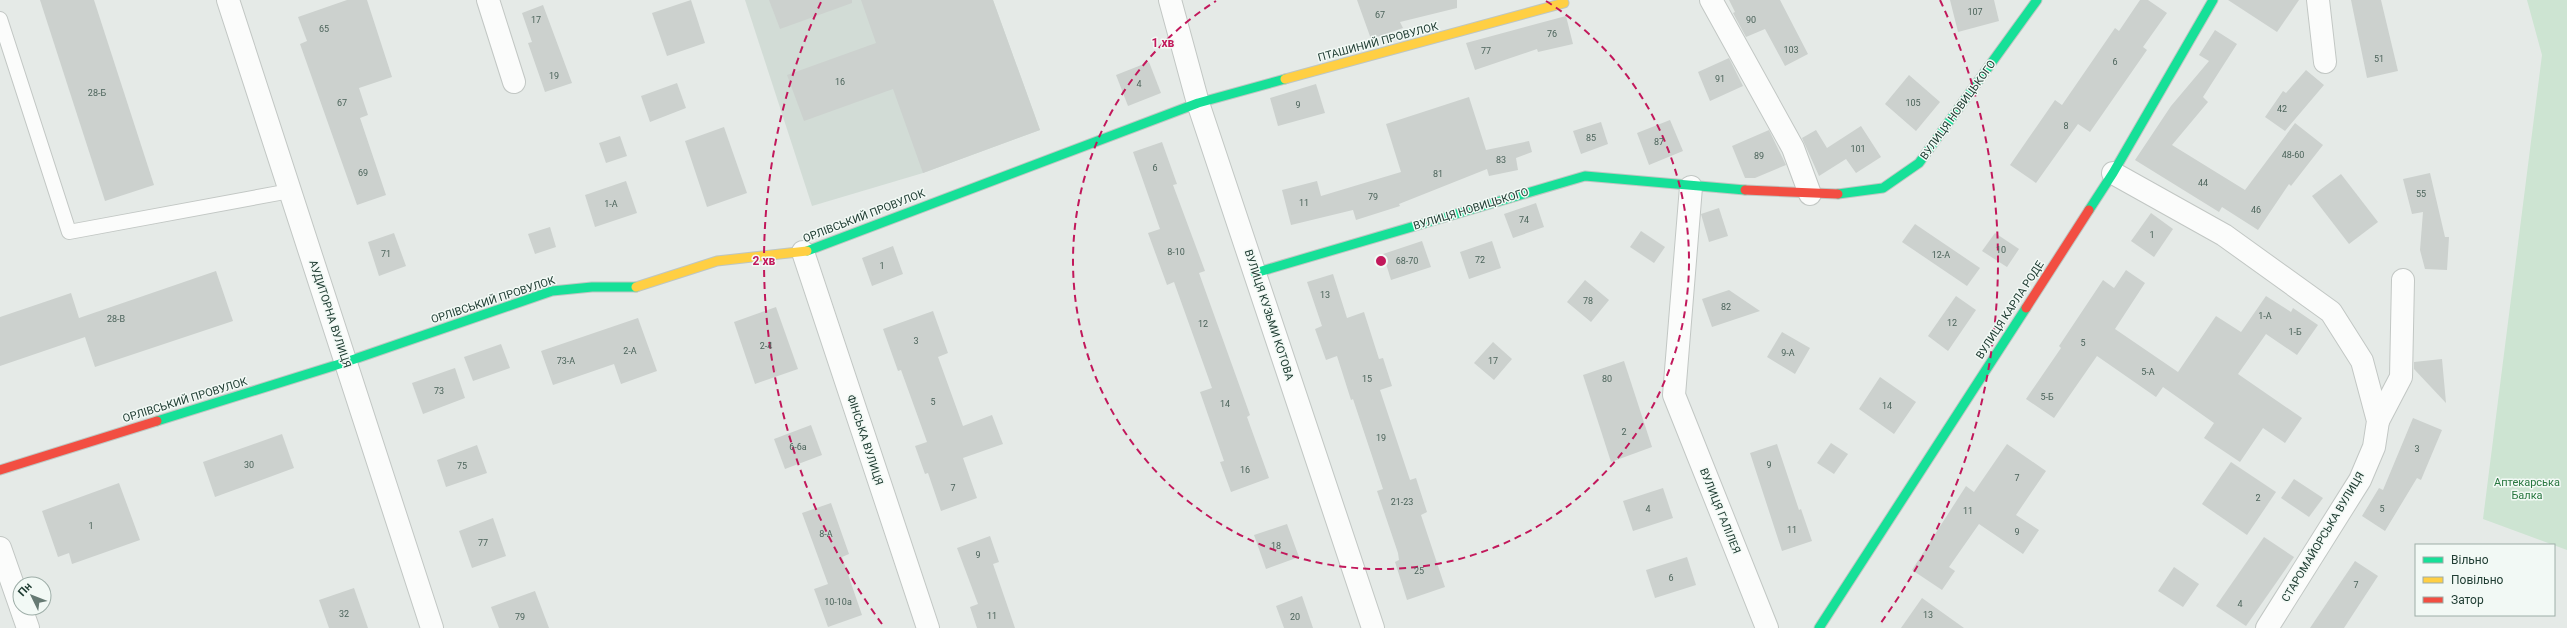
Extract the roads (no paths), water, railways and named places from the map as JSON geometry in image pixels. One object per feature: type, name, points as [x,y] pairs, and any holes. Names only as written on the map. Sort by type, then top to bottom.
[{"type":"street","name":"АУДИТОРНА ВУЛИЦЯ","points":[[228,0],[432,628]]},
{"type":"street","points":[[488,0],[514,82]]},
{"type":"street","name":"ВУЛИЦЯ КУЗЬМИ КОТОВА","points":[[1170,0],[1198,103],[1373,628]]},
{"type":"street","points":[[1711,0],[1793,148],[1810,194]]},
{"type":"street","name":"ВУЛИЦЯ НОВИЦЬКОГО","points":[[1255,273],[1584,176],[1691,188],[1830,195],[1883,188],[1919,162],[2037,0]]},
{"type":"street","name":"ВУЛИЦЯ КАРЛА РОДЕ","points":[[1819,628],[2113,173],[2213,0]]},
{"type":"street","points":[[2318,0],[2325,62]]},
{"type":"street","name":"ПТАШИНИЙ ПРОВУЛОК","points":[[1198,103],[1564,3]]},
{"type":"street","name":"ОРЛІВСЬКИЙ ПРОВУЛОК","points":[[0,470],[346,362],[552,291],[592,287],[637,287],[717,261],[803,252],[1198,103]]},
{"type":"street","name":"СТАРОМАЙОРСЬКА ВУЛИЦЯ","points":[[2113,173],[2224,236],[2331,312],[2362,361],[2378,421]]},
{"type":"street","name":"ВУЛИЦЯ ГАЛІЛЕЯ","points":[[1691,188],[1674,395],[1767,628]]},
{"type":"street","name":"ФІНСЬКА ВУЛИЦЯ","points":[[803,252],[928,628]]},
{"type":"street","name":"СТАРОМАЙОРСЬКА ВУЛИЦЯ","points":[[2267,628],[2360,480],[2374,447],[2378,421],[2401,377],[2403,280]]},
{"type":"street","points":[[0,548],[12,582]]},
{"type":"street","points":[[24,616],[28,628]]},
{"type":"lane","points":[[0,19],[69,232],[290,191]]},
{"type":"park label","name":"Аптекарська Балка","points":[[2527,488]]}]
